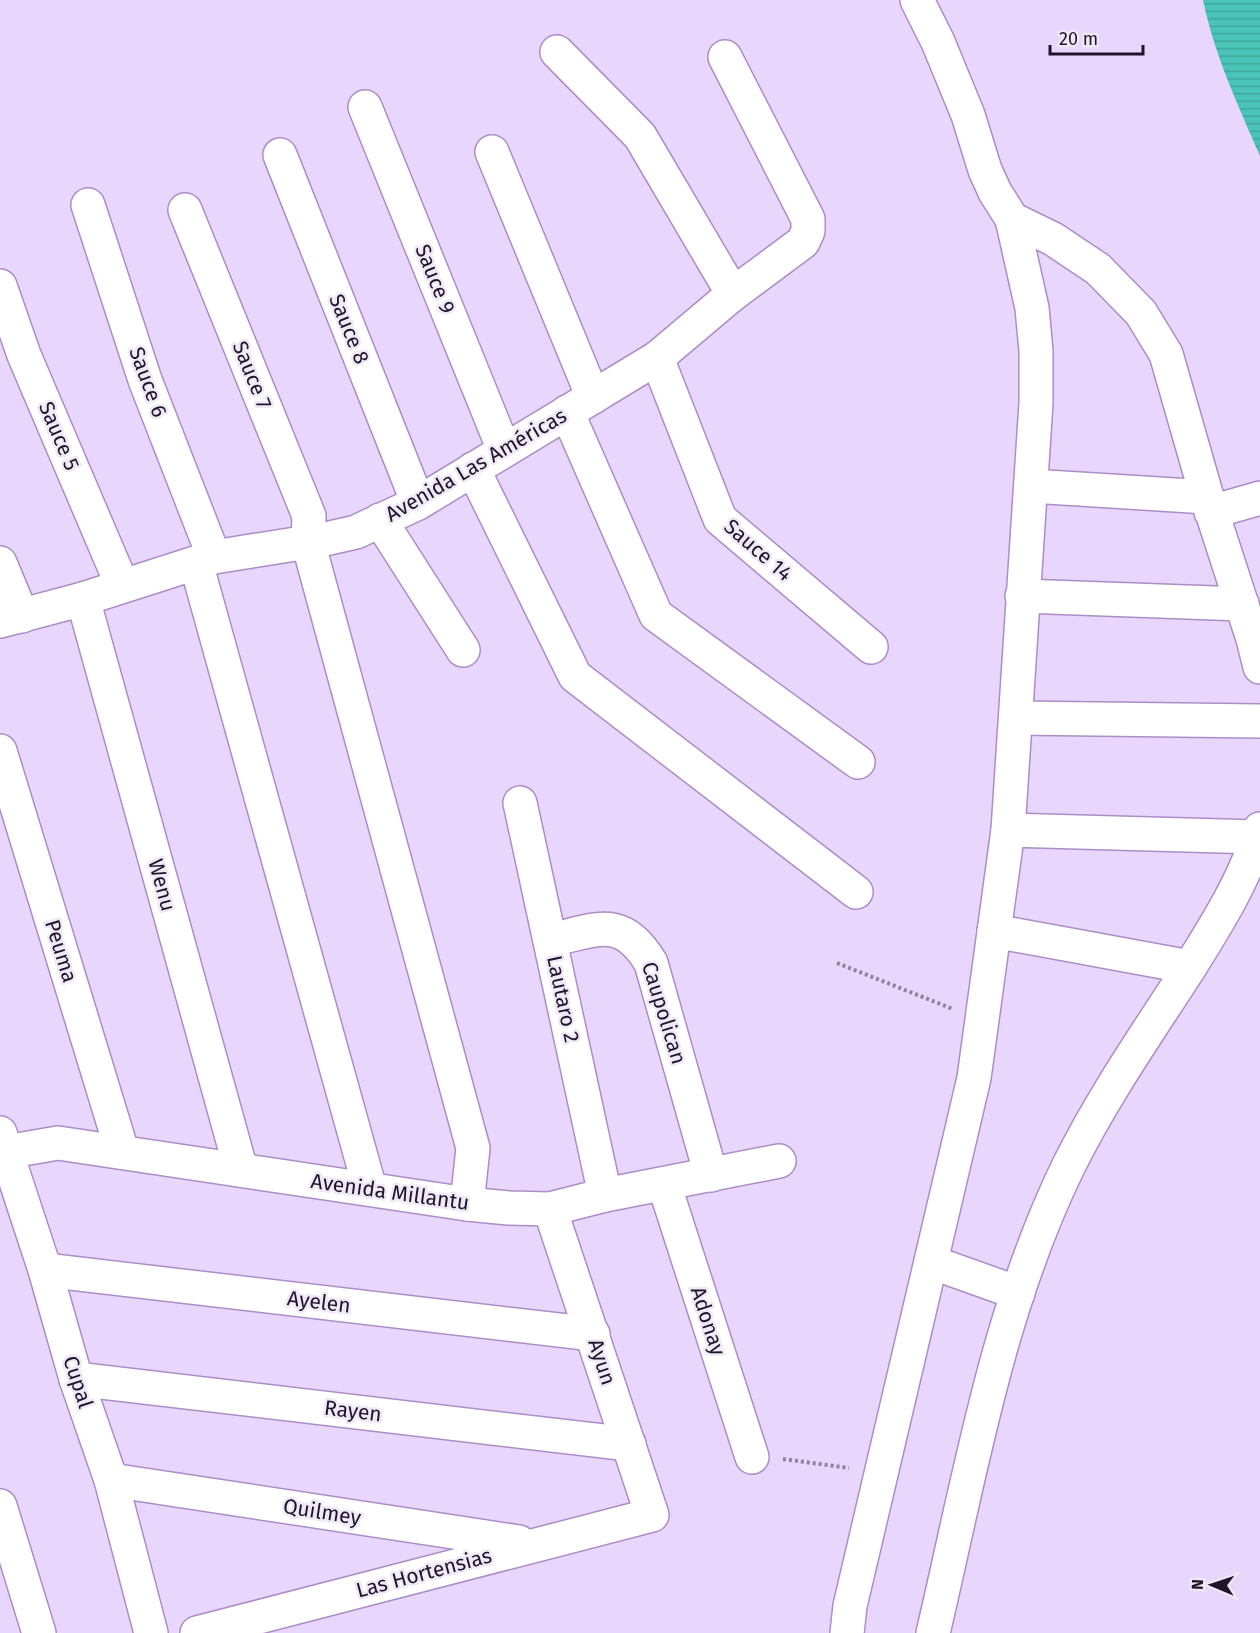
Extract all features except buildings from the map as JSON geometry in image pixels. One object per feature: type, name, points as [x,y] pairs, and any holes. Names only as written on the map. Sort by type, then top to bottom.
[{"type":"street","points":[[847,1633],[850,1606],[974,1078],[1008,830],[1036,403],[1036,351],[1032,308],[1012,219],[988,177],[968,115],[938,42],[917,0]]},
{"type":"street","points":[[557,52],[640,136],[733,294]]},
{"type":"street","name":"Avenida Las Américas","points":[[11,619],[205,560],[356,532],[418,503],[657,358],[733,294],[803,242],[808,231],[808,219],[725,57]]},
{"type":"street","name":"Sauce 9","points":[[365,106],[504,450]]},
{"type":"street","points":[[492,152],[656,615],[858,762]]},
{"type":"street","name":"Sauce 8","points":[[280,155],[418,503]]},
{"type":"street","name":"Sauce 6","points":[[87,205],[205,560],[370,1189]]},
{"type":"street","name":"Sauce 7","points":[[185,210],[309,516],[308,542],[473,1148],[467,1204]]},
{"type":"street","points":[[1012,219],[1053,239],[1098,269],[1141,313],[1166,354],[1209,504],[1260,667]]},
{"type":"street","name":"Sauce 5","points":[[0,286],[24,355],[122,585]]},
{"type":"street","name":"Sauce 14","points":[[657,358],[720,519],[871,647]]},
{"type":"street","points":[[473,469],[575,676],[856,892]]},
{"type":"street","points":[[1031,486],[1209,504],[1260,498]]},
{"type":"street","points":[[380,520],[463,650]]},
{"type":"street","points":[[0,563],[11,619]]},
{"type":"street","points":[[1023,596],[1242,604]]},
{"type":"street","name":"Wenu","points":[[82,599],[241,1170]]},
{"type":"street","points":[[1016,718],[1260,721]]},
{"type":"street","name":"Peuma","points":[[0,751],[122,1151]]},
{"type":"street","name":"Lautaro 2","points":[[520,803],[605,1195]]},
{"type":"street","points":[[933,1633],[974,1452],[1018,1293],[1045,1220],[1094,1118],[1122,1070],[1210,936],[1236,887],[1259,833],[1008,830]]},
{"type":"street","name":"Caupolican","points":[[550,940],[608,928],[624,932],[643,948],[651,963],[711,1174]]},
{"type":"street","points":[[994,931],[1190,967]]},
{"type":"street","name":"Avenida Millantu","points":[[2,1146],[58,1143],[509,1209],[550,1209],[605,1195],[779,1161]]},
{"type":"street","name":"Cupal","points":[[2,1146],[45,1270],[76,1379],[111,1480],[151,1633]]},
{"type":"street","name":"Adonay","points":[[664,1184],[752,1458]]},
{"type":"street","name":"Ayun","points":[[550,1209],[652,1515]]},
{"type":"street","points":[[931,1263],[1018,1293]]},
{"type":"street","name":"Ayelen","points":[[45,1270],[593,1334]]},
{"type":"street","name":"Rayen","points":[[76,1379],[629,1444]]},
{"type":"street","name":"Quilmey","points":[[111,1480],[533,1544]]},
{"type":"street","points":[[0,1506],[39,1633]]},
{"type":"street","name":"Las Hortensias","points":[[197,1633],[533,1544],[652,1515]]},
{"type":"path","points":[[837,963],[954,1009]]},
{"type":"path","points":[[789,1459],[860,1470]]},
{"type":"shaded area","points":[[1203,0],[1260,0],[1260,156],[1220,60]]}]
